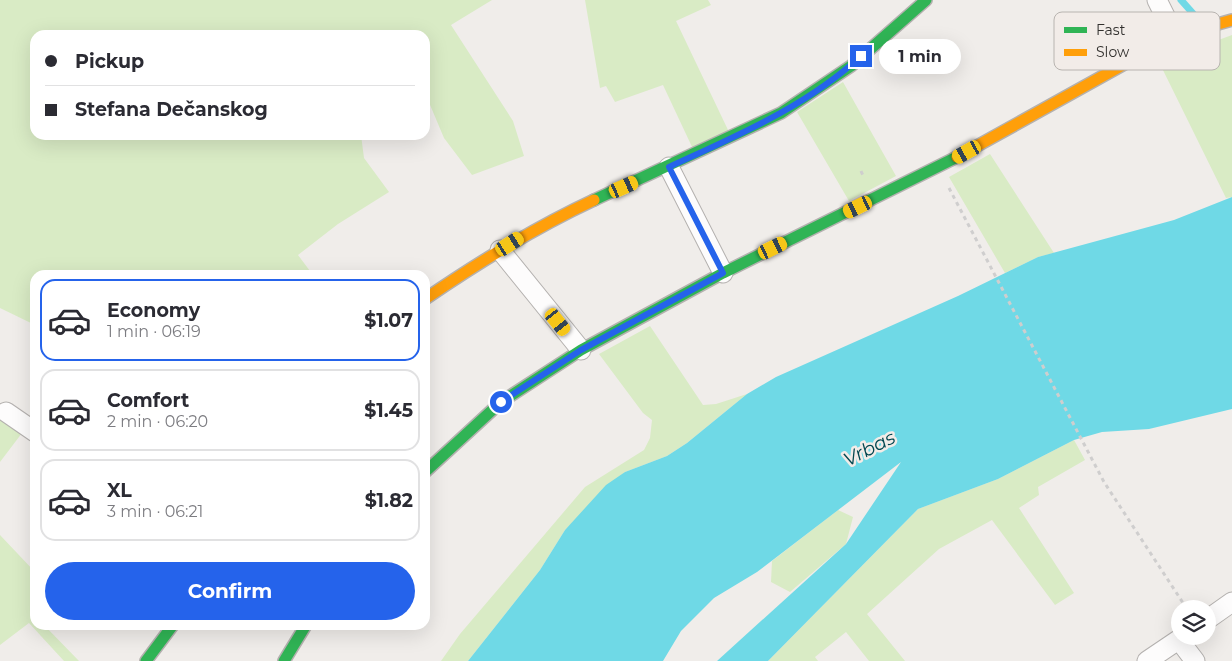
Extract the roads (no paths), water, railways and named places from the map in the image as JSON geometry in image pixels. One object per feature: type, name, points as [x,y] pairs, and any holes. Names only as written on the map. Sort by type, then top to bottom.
[{"type":"street","points":[[430,296],[473,266],[555,218],[759,125],[799,102],[850,66],[926,0]]},
{"type":"street","points":[[1157,0],[1163,12]]},
{"type":"street","points":[[430,467],[501,402],[581,350],[723,273],[938,168],[1114,70]]},
{"type":"street","points":[[669,167],[723,273]]},
{"type":"street","points":[[500,250],[581,350]]},
{"type":"street","points":[[6,412],[30,429]]},
{"type":"street","points":[[1216,613],[1232,602]]},
{"type":"street","points":[[146,661],[168,630]]},
{"type":"street","points":[[284,661],[303,630]]},
{"type":"street","points":[[1147,661],[1171,645]]},
{"type":"street","points":[[1186,645],[1194,661]]},
{"type":"water","name":"Vrbas","points":[[1232,197],[1232,409],[1149,429],[1102,432],[1074,440],[998,479],[918,509],[768,661],[717,661],[846,544],[901,462],[757,572],[714,598],[681,631],[663,661],[468,661],[540,570],[565,530],[606,485],[625,472],[667,456],[687,443],[747,394],[776,377],[958,296],[1038,257],[1174,220]]},
{"type":"waterway","points":[[1181,0],[1192,12]]}]
